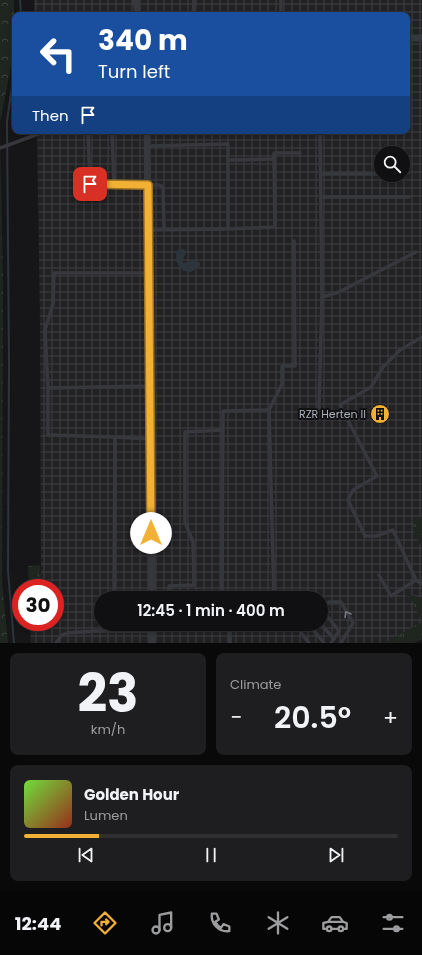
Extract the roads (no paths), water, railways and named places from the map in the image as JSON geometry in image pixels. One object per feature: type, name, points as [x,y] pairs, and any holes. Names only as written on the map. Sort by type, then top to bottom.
[{"type":"street","points":[[136,0],[138,12]]},
{"type":"street","points":[[410,38],[422,38]]},
{"type":"street","points":[[147,134],[152,591]]},
{"type":"street","points":[[152,631],[152,643]]},
{"type":"lane","points":[[194,0],[194,12]]},
{"type":"lane","points":[[280,0],[281,12]]},
{"type":"lane","points":[[0,148],[38,134]]},
{"type":"lane","points":[[88,134],[90,184],[162,186],[164,230]]},
{"type":"lane","points":[[112,134],[114,184]]},
{"type":"lane","points":[[319,408],[322,297],[320,134]]},
{"type":"lane","points":[[148,146],[228,144],[228,229]]},
{"type":"lane","points":[[148,230],[275,227],[274,153],[300,152]]},
{"type":"lane","points":[[228,160],[274,159]]},
{"type":"lane","points":[[321,174],[374,174]]},
{"type":"lane","points":[[321,197],[408,197]]},
{"type":"lane","points":[[274,591],[269,410],[282,384],[282,366],[295,366],[294,241]]},
{"type":"lane","points":[[322,297],[339,292],[416,252]]},
{"type":"lane","points":[[148,273],[54,273],[53,304],[45,330],[48,388],[48,435],[150,439]]},
{"type":"lane","points":[[422,337],[400,350],[383,367],[371,387],[340,405],[377,476],[354,490],[348,500],[366,536],[376,536],[392,530],[416,580],[422,584]]},
{"type":"lane","points":[[48,388],[150,386]]},
{"type":"lane","points":[[222,591],[223,411],[269,410]]},
{"type":"lane","points":[[169,591],[169,586],[194,585],[193,542],[185,522],[185,432],[223,430]]},
{"type":"lane","points":[[114,591],[115,438]]},
{"type":"lane","points":[[379,575],[391,596],[416,580]]},
{"type":"lane","points":[[328,603],[341,602],[353,623],[341,643]]},
{"type":"lane","points":[[326,631],[332,641],[339,631],[328,617]]},
{"type":"lane","points":[[56,643],[62,635],[67,633],[109,631]]},
{"type":"lane","points":[[230,631],[230,643]]},
{"type":"lane","points":[[300,631],[309,643]]},
{"type":"lane","points":[[314,631],[324,643]]},
{"type":"waterway","points":[[20,0],[21,12]]},
{"type":"waterway","points":[[12,89],[7,121],[9,364],[8,571],[14,643]]},
{"type":"place","name":"RZR Herten II","points":[[380,414]]}]
